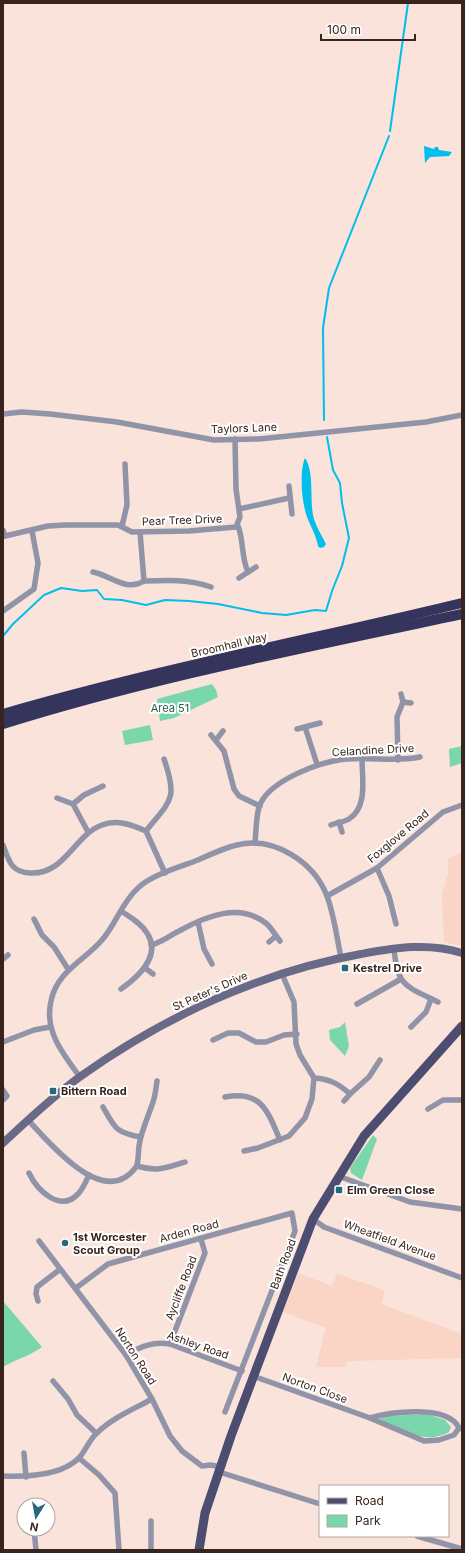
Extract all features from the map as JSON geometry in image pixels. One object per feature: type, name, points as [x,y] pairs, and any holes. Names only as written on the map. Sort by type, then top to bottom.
[{"type":"highway","name":"Broomhall Way","points":[[3,714],[62,697],[161,673],[462,603]]},
{"type":"highway","name":"Broomhall Way","points":[[3,724],[89,699],[166,680],[462,614]]},
{"type":"main road","name":"Bath Road","points":[[199,1550],[205,1513],[253,1376],[313,1219],[338,1176],[364,1136],[380,1116],[462,1026]]},
{"type":"street","name":"Taylors Lane","points":[[3,414],[32,412],[117,422],[192,438],[214,440],[259,439],[426,422],[462,415]]},
{"type":"street","name":"Pear Tree Drive","points":[[4,538],[32,530],[65,525],[122,526],[132,532],[189,531],[235,528],[238,526],[240,517],[234,439]]},
{"type":"street","points":[[122,526],[127,505],[125,464]]},
{"type":"street","points":[[289,486],[289,498],[292,514]]},
{"type":"street","points":[[239,509],[289,498]]},
{"type":"street","points":[[238,526],[241,536],[244,564],[248,572]]},
{"type":"street","points":[[3,530],[4,538]]},
{"type":"street","points":[[3,611],[34,589],[38,563],[32,530]]},
{"type":"street","points":[[140,532],[144,581]]},
{"type":"street","points":[[239,578],[256,567]]},
{"type":"street","points":[[94,572],[124,585],[139,585],[144,581],[182,580],[199,582],[211,587]]},
{"type":"street","points":[[398,760],[397,717],[403,702],[401,694]]},
{"type":"street","points":[[403,702],[412,703]]},
{"type":"street","points":[[296,729],[320,723]]},
{"type":"street","points":[[305,727],[317,764]]},
{"type":"street","points":[[216,740],[224,731]]},
{"type":"street","points":[[211,735],[224,751],[234,790],[239,796],[260,806],[255,843]]},
{"type":"street","name":"Celandine Drive","points":[[260,806],[282,783],[317,764],[348,759],[407,760],[420,757]]},
{"type":"street","points":[[146,831],[164,809],[173,791],[172,781],[164,759]]},
{"type":"street","points":[[331,825],[348,819],[358,810],[362,798],[362,759]]},
{"type":"street","points":[[73,804],[84,795],[104,786]]},
{"type":"street","points":[[57,798],[73,804],[88,832]]},
{"type":"street","name":"Foxglove Road","points":[[327,896],[377,868],[443,812],[462,805]]},
{"type":"street","points":[[3,845],[15,869],[21,872],[37,873],[51,868],[68,856],[88,832],[102,824],[116,822],[131,824],[146,831],[165,873]]},
{"type":"street","points":[[339,822],[342,832]]},
{"type":"street","points":[[80,1077],[61,1052],[50,1027],[50,1001],[55,986],[68,969],[100,942],[113,927],[127,900],[138,887],[165,873],[238,844],[255,843],[284,851],[298,858],[310,867],[327,896],[341,958]]},
{"type":"street","points":[[377,868],[389,896],[396,924]]},
{"type":"street","points":[[121,911],[140,925],[147,933],[151,945],[145,968],[121,989]]},
{"type":"street","points":[[151,945],[160,942],[198,922],[221,913],[237,912],[254,917],[268,925],[280,941]]},
{"type":"street","points":[[34,919],[42,935],[54,947],[68,969]]},
{"type":"street","points":[[198,922],[204,949],[212,964]]},
{"type":"street","points":[[269,942],[276,936]]},
{"type":"street","name":"St Peter's Drive","points":[[3,1143],[80,1077],[120,1049],[202,1005],[282,974],[341,958],[394,948],[426,946],[462,952]]},
{"type":"street","points":[[394,948],[395,966],[401,979],[412,990],[438,1002]]},
{"type":"street","points":[[145,968],[153,974]]},
{"type":"street","points":[[244,1151],[258,1148],[280,1140],[297,1128],[305,1118],[312,1099],[314,1078],[300,1055],[296,1044],[297,1034],[294,1002],[282,974]]},
{"type":"street","points":[[357,1004],[401,979]]},
{"type":"street","points":[[411,1027],[426,1012],[431,999]]},
{"type":"street","points":[[3,1042],[34,1030],[50,1027]]},
{"type":"street","points":[[213,1040],[228,1034],[239,1033],[256,1042],[266,1042],[284,1035],[297,1034]]},
{"type":"street","points":[[344,1101],[369,1076],[380,1060]]},
{"type":"street","points":[[314,1078],[326,1079],[339,1084],[350,1094]]},
{"type":"street","points":[[28,1120],[75,1168],[104,1180],[117,1180],[127,1176],[137,1166],[140,1137],[153,1104],[157,1081]]},
{"type":"street","points":[[3,1090],[7,1096],[3,1100]]},
{"type":"street","points":[[225,1097],[243,1097],[260,1103],[268,1111],[280,1140]]},
{"type":"street","points":[[428,1109],[447,1100],[462,1100]]},
{"type":"street","points":[[436,1104],[440,1109]]},
{"type":"street","points":[[103,1107],[117,1130],[140,1137]]},
{"type":"street","points":[[137,1166],[150,1170],[161,1170],[185,1162]]},
{"type":"street","points":[[29,1173],[33,1182],[48,1197],[62,1201],[71,1200],[80,1193],[89,1175]]},
{"type":"street","points":[[338,1176],[410,1202],[462,1209]]},
{"type":"street","name":"Arden Road","points":[[76,1288],[108,1264],[292,1213]]},
{"type":"street","name":"Bath Road","points":[[225,1412],[295,1231],[292,1213]]},
{"type":"street","name":"Wheatfield Avenue","points":[[313,1219],[324,1227],[462,1278]]},
{"type":"street","name":"Aycliffe Road","points":[[170,1344],[205,1252],[201,1238]]},
{"type":"street","name":"Norton Road","points":[[39,1241],[59,1270],[76,1288],[126,1355],[152,1399],[170,1436],[182,1451],[202,1466],[211,1465],[220,1470],[319,1504]]},
{"type":"street","points":[[38,1301],[36,1294],[37,1287],[59,1270]]},
{"type":"street","name":"Ashley Road","points":[[126,1355],[141,1347],[159,1342],[170,1344],[242,1371]]},
{"type":"street","name":"Norton Close","points":[[253,1376],[370,1418],[424,1441],[439,1440],[454,1435],[461,1429],[458,1425],[442,1415],[426,1411],[384,1413],[370,1418]]},
{"type":"street","points":[[53,1381],[68,1399],[77,1415],[96,1433]]},
{"type":"street","points":[[3,1476],[26,1477],[67,1466],[79,1458],[96,1433],[113,1420],[152,1399]]},
{"type":"street","points":[[24,1453],[26,1477]]},
{"type":"street","points":[[79,1458],[99,1475],[115,1493],[119,1550]]},
{"type":"street","points":[[151,1521],[151,1550]]},
{"type":"street","points":[[35,1537],[36,1550]]},
{"type":"street","points":[[420,1537],[462,1549]]},
{"type":"shaded area","points":[[462,852],[462,946],[444,942],[442,895],[448,874],[448,859]]},
{"type":"shaded area","points":[[298,1273],[332,1286],[337,1274],[385,1290],[381,1304],[462,1334],[462,1358],[347,1361],[345,1367],[316,1367],[326,1328],[283,1312]]},
{"type":"green space","name":"Area 51","points":[[212,684],[218,697],[174,718],[160,721],[157,699]]},
{"type":"green space","points":[[150,725],[153,740],[125,745],[122,731]]},
{"type":"green space","points":[[462,746],[462,763],[450,767],[449,749]]},
{"type":"green space","points":[[345,1022],[349,1046],[345,1056],[330,1040],[329,1030],[340,1027]]},
{"type":"green space","points":[[373,1135],[377,1139],[362,1180],[351,1173],[350,1168]]},
{"type":"green space","points":[[3,1301],[42,1347],[33,1353],[3,1367]]},
{"type":"green space","points":[[427,1414],[445,1420],[451,1427],[449,1432],[440,1436],[422,1437],[379,1419],[388,1416]]},
{"type":"water","points":[[424,146],[434,149],[435,147],[438,147],[439,150],[452,152],[449,156],[430,157],[425,163]]},
{"type":"water","points":[[305,458],[308,463],[311,477],[313,515],[326,544],[324,547],[320,548],[307,517],[303,500],[302,470]]},
{"type":"waterway","points":[[390,131],[408,3]]},
{"type":"waterway","points":[[324,420],[323,328],[329,288],[389,136]]},
{"type":"waterway","points":[[3,636],[13,624],[44,595],[61,588],[82,591],[97,590],[104,599],[122,600],[146,605],[165,600],[218,604],[262,613],[286,615],[315,610],[326,611],[342,566],[349,538],[342,503],[340,483],[333,470],[327,437]]},
{"type":"place","name":"Kestrel Drive","points":[[345,968]]},
{"type":"place","name":"Bittern Road","points":[[53,1091]]},
{"type":"place","name":"Elm Green Close","points":[[339,1190]]},
{"type":"place","name":"1st Worcester Scout Group","points":[[65,1243]]}]
